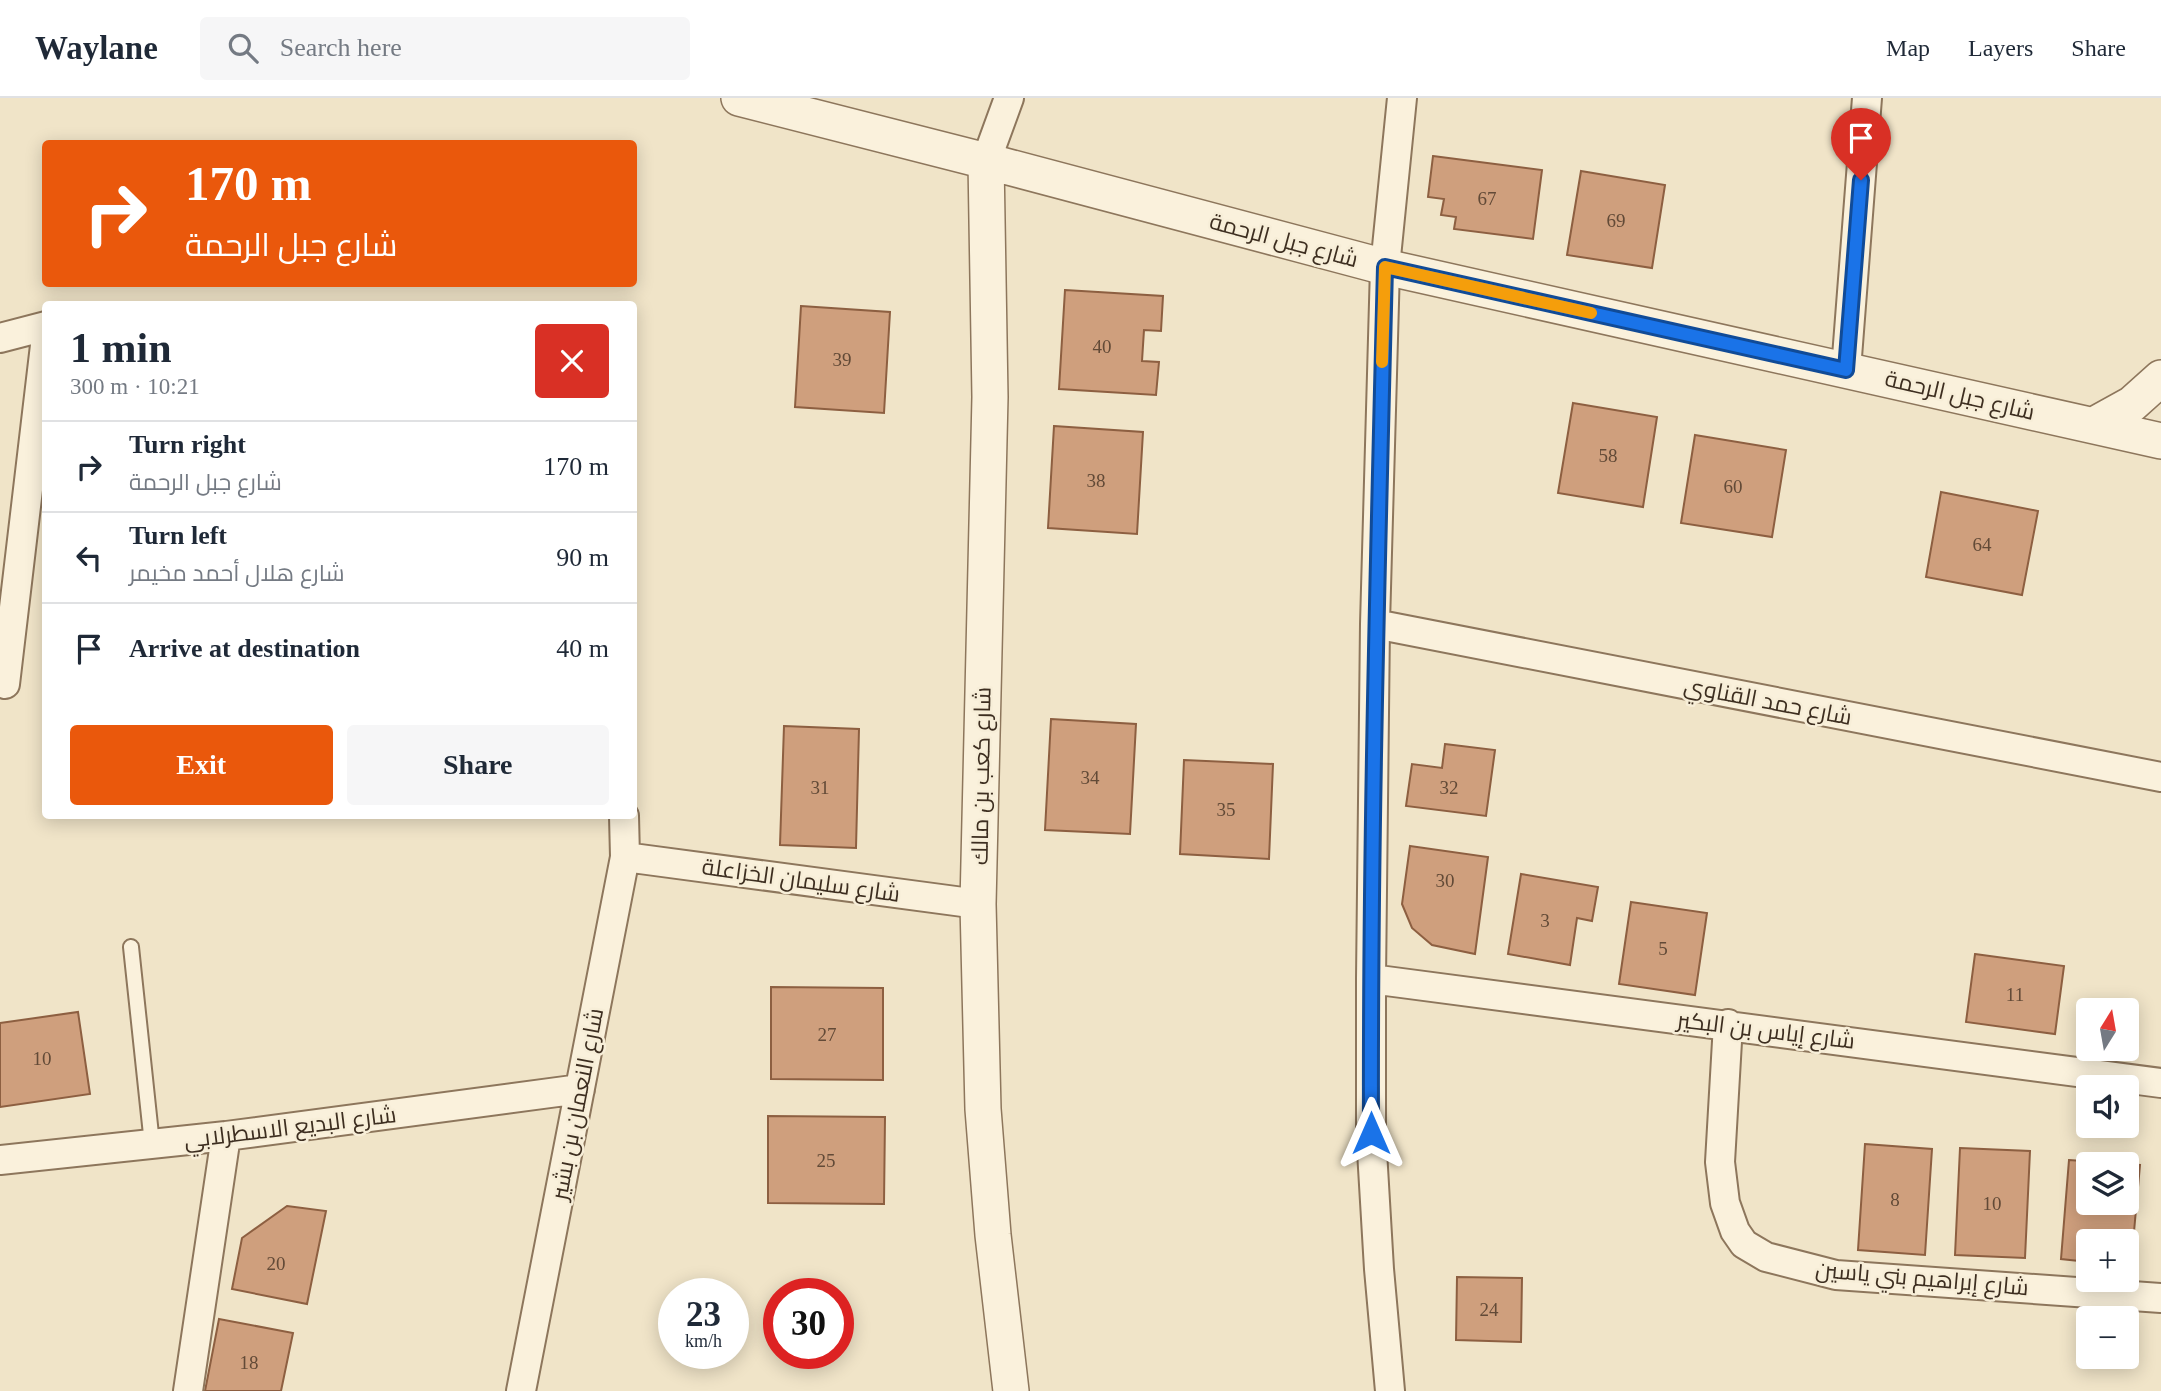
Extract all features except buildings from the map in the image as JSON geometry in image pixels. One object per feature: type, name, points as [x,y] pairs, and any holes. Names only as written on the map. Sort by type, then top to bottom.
[{"type":"street","name":"شارع جبل الرحمة","points":[[739,98],[986,160],[1385,267],[2094,425],[2160,437]]},
{"type":"street","points":[[986,160],[1009,98]]},
{"type":"street","points":[[1390,1391],[1371,1133],[1371,979],[1375,624],[1385,267],[1402,98]]},
{"type":"street","points":[[1846,370],[1867,98]]},
{"type":"street","name":"شارع كعب بن مالك","points":[[986,160],[990,397],[978,904],[982,1109],[1011,1391]]},
{"type":"street","points":[[0,338],[42,327]]},
{"type":"street","points":[[5,684],[42,371]]},
{"type":"street","points":[[2094,425],[2132,404],[2161,378]]},
{"type":"street","name":"شارع حمد القناوي","points":[[1375,624],[2161,778]]},
{"type":"street","name":"شارع النعمان بن بشير","points":[[521,1391],[625,857],[624,819]]},
{"type":"street","name":"شارع سليمان الخزاعلة","points":[[625,857],[978,904]]},
{"type":"street","name":"شارع إياس بن البكير","points":[[1371,979],[2161,1083]]},
{"type":"street","name":"شارع إبراهيم بني ياسين","points":[[1728,1024],[1720,1162],[1725,1203],[1735,1231],[1744,1244],[1766,1257],[1836,1275],[2161,1298]]},
{"type":"street","name":"شارع البديع الاسطرلابي","points":[[0,1160],[226,1136],[580,1089]]},
{"type":"street","points":[[188,1391],[226,1136]]},
{"type":"lane","points":[[131,947],[152,1144]]},
{"type":"slow traffic","points":[[1382,362],[1385,267],[1591,313]]},
{"type":"route","points":[[1371,1133],[1375,624],[1385,267],[1846,370],[1861,180]]}]
